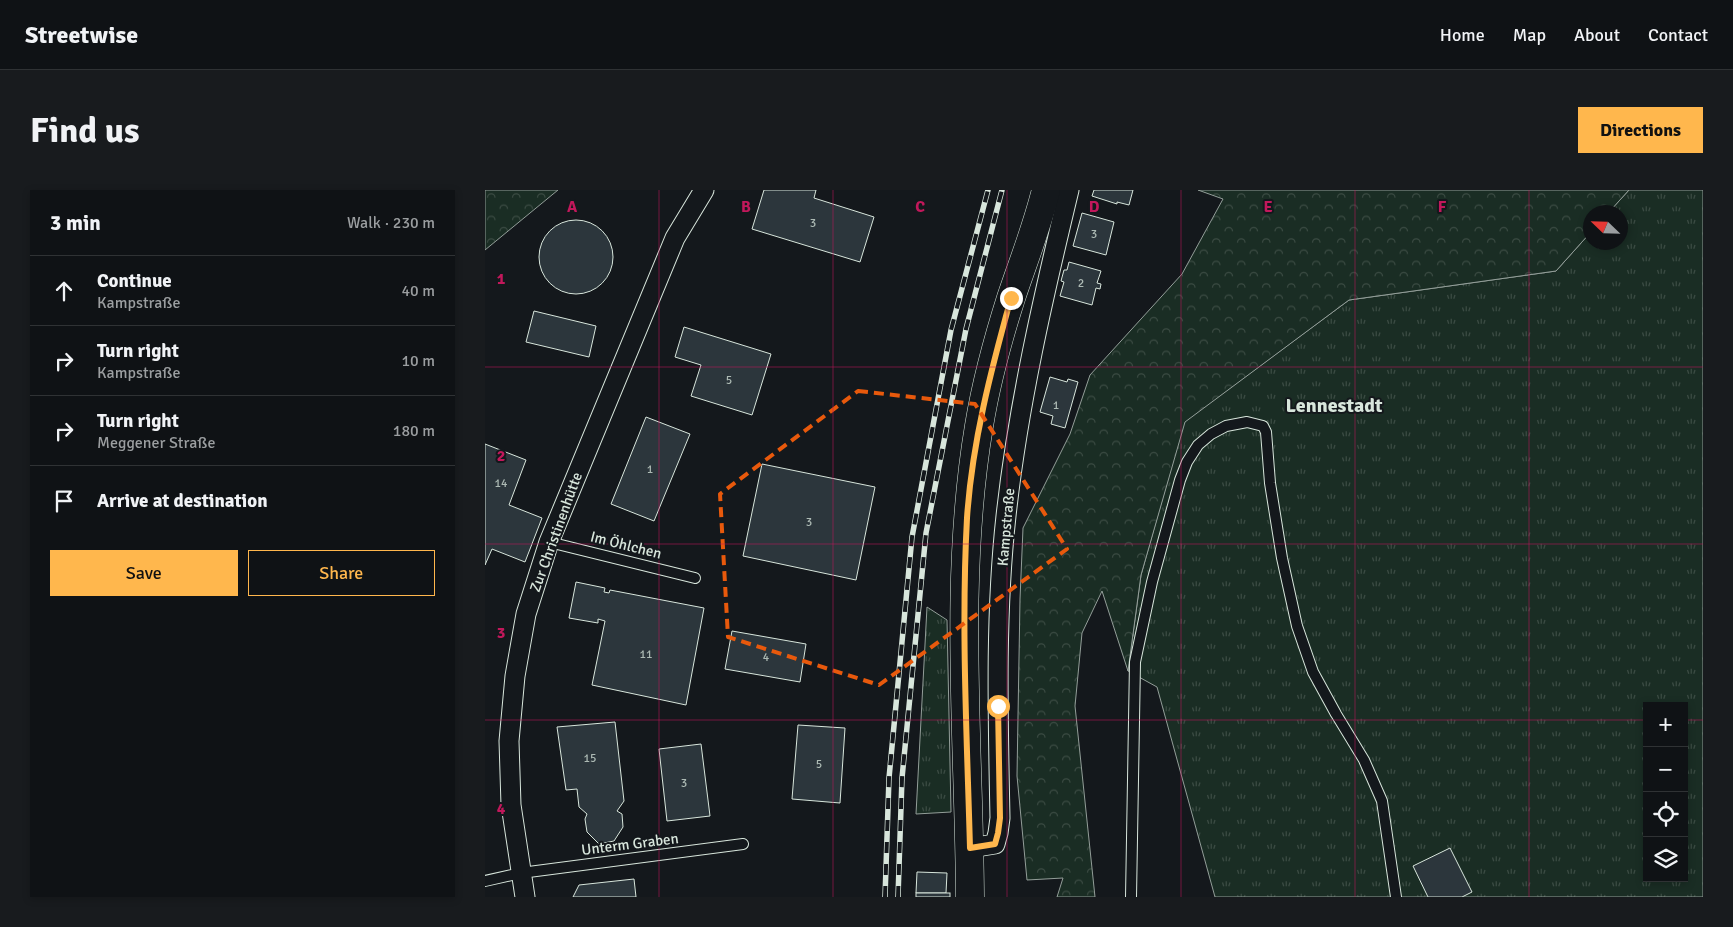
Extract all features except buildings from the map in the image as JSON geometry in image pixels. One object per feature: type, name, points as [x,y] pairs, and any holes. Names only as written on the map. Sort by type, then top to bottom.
[{"type":"main road","points":[[970,897],[965,661],[967,516],[979,425],[993,360],[1011,298],[1041,214],[1046,190]]},
{"type":"street","name":"Zur Christinenhütte","points":[[525,897],[511,806],[509,741],[515,676],[527,614],[549,542],[675,238],[704,190]]},
{"type":"street","name":"Kampstraße","points":[[970,848],[995,844],[998,833],[1000,818],[998,706],[1000,596],[1006,517],[1016,438],[1032,355],[1069,190]]},
{"type":"lane","points":[[1131,897],[1135,662],[1151,582],[1180,480],[1187,462],[1198,445],[1211,434],[1226,426],[1247,422],[1263,426],[1266,432],[1270,483],[1281,558],[1297,626],[1313,672],[1364,760],[1382,801],[1396,897]]},
{"type":"lane","name":"Im Öhlchen","points":[[549,542],[695,578]]},
{"type":"lane","name":"Unterm Graben","points":[[485,882],[521,873],[743,844]]},
{"type":"highlighted area","points":[[858,391],[975,404],[1067,549],[879,685],[728,637],[720,494]]},
{"type":"green space","points":[[485,190],[558,190],[485,250]]},
{"type":"green space","points":[[1198,190],[1629,190],[1615,205],[1583,205],[1583,241],[1556,271],[1349,300],[1185,422],[1141,575],[1128,671],[1102,591],[1082,633],[1075,706],[1095,897],[1057,897],[1063,878],[1027,880],[1017,776],[1023,528],[1070,434],[1090,375],[1182,274],[1223,199]]},
{"type":"green space","points":[[1629,190],[1703,190],[1703,897],[1215,897],[1157,687],[1128,671],[1141,575],[1184,422],[1349,300],[1556,271],[1583,241],[1583,250],[1628,250],[1628,205],[1615,205]]},
{"type":"green space","points":[[927,607],[947,620],[951,812],[916,814]]},
{"type":"railway","points":[[885,897],[889,778],[912,537],[951,330],[988,190]]},
{"type":"railway","points":[[898,897],[902,778],[926,533],[966,329],[1002,190]]},
{"type":"district","name":"Lennestadt","points":[[1334,405]]},
{"type":"route","points":[[998,706],[1000,818],[998,833],[995,844],[970,848],[965,661],[967,516],[979,425],[993,360],[1011,298]]}]
